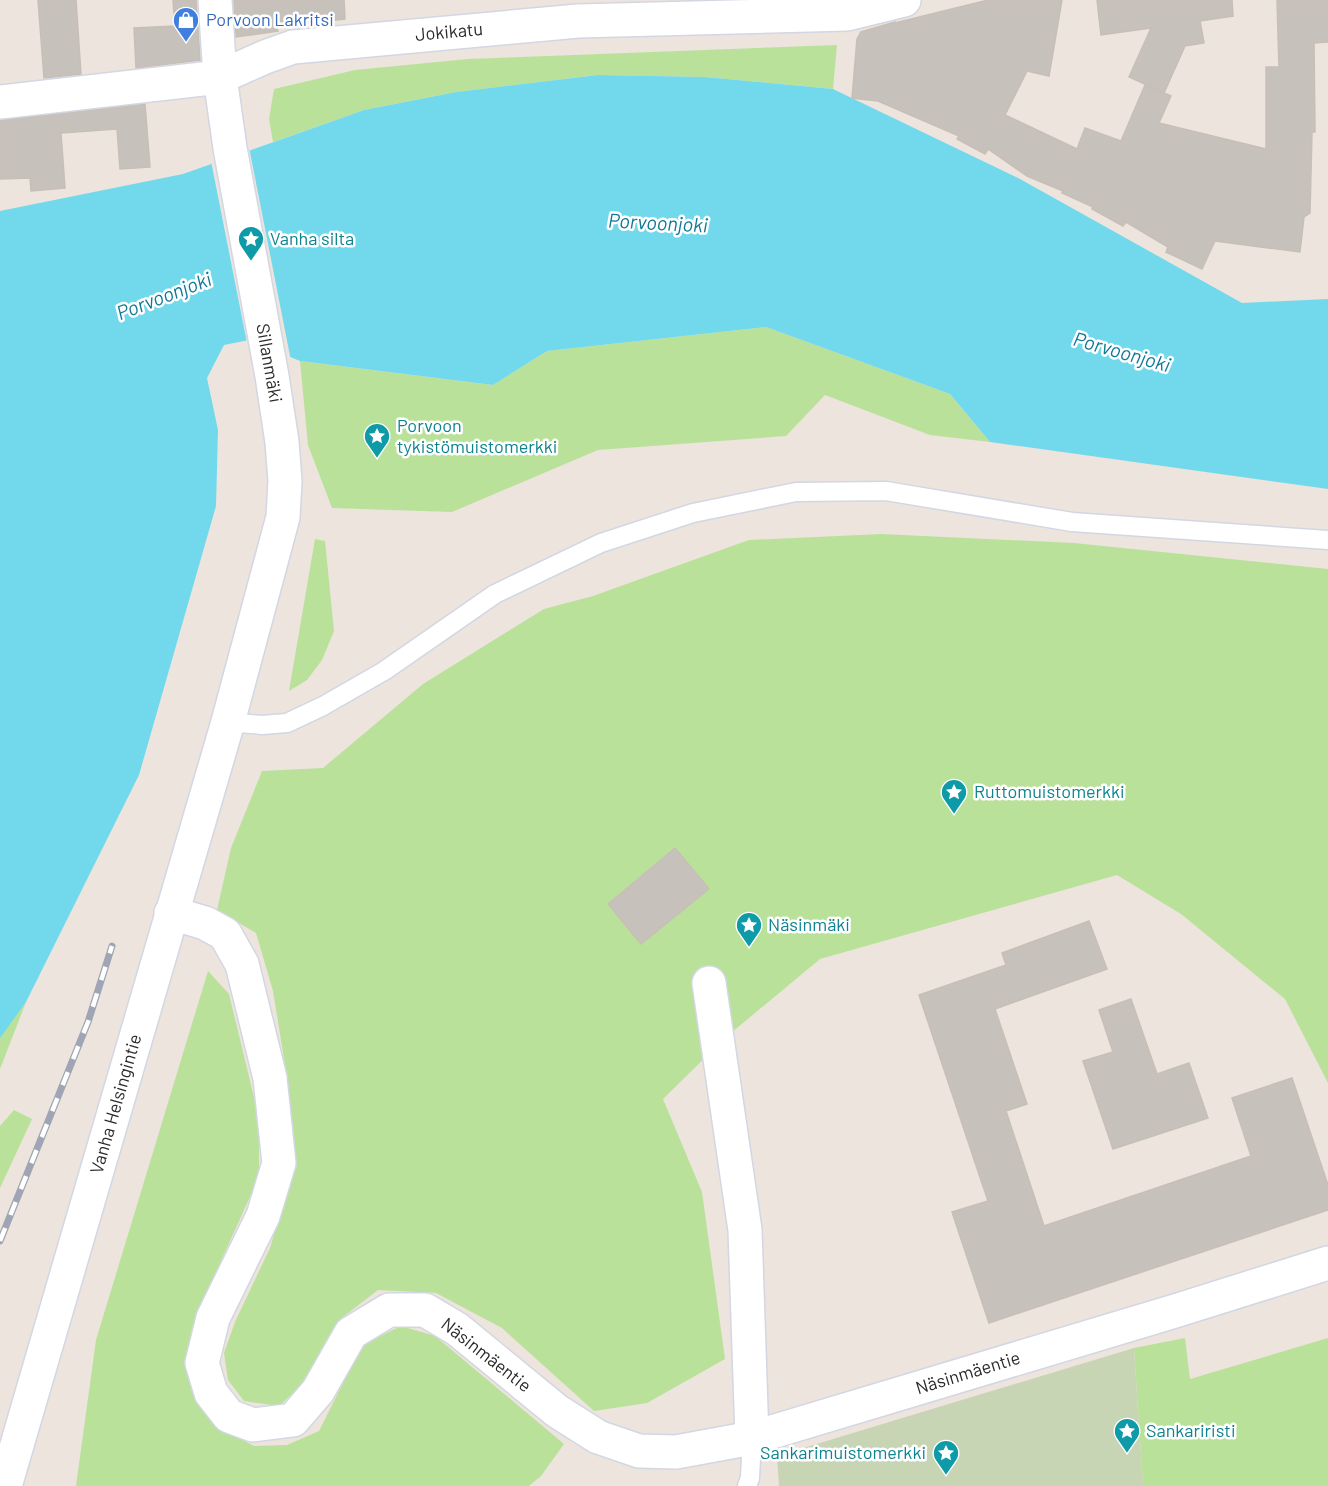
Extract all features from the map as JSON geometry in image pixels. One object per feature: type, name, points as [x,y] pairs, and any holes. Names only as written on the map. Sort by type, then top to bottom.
[{"type":"street","name":"Sillanmäki","points":[[215,0],[220,77],[230,148],[272,376],[282,442],[285,481],[283,516],[228,722]]},
{"type":"street","name":"Jokikatu","points":[[0,102],[220,77],[293,47],[578,21],[847,14],[904,0]]},
{"type":"street","name":"Vanha Helsingintie","points":[[5,1486],[228,722]]},
{"type":"street","name":"Näsinmäentie","points":[[171,913],[205,923],[225,934],[242,964],[270,1078],[279,1163],[263,1216],[213,1318],[202,1363],[211,1393],[229,1416],[253,1425],[293,1420],[318,1391],[351,1333],[389,1310],[425,1310],[457,1329],[557,1411],[598,1437],[639,1450],[676,1452],[752,1438],[1328,1263]]},
{"type":"street","points":[[709,983],[745,1230],[752,1438]]},
{"type":"lane","points":[[228,722],[262,725],[287,723],[384,671],[495,594],[601,543],[693,513],[796,492],[886,491],[1072,522],[1328,540]]},
{"type":"lane","points":[[747,1486],[750,1478],[752,1438]]},
{"type":"green space","points":[[837,45],[833,89],[705,77],[598,75],[456,92],[364,110],[273,142],[269,119],[274,89],[355,70],[468,59]]},
{"type":"green space","points":[[766,327],[950,394],[990,442],[930,435],[825,395],[786,436],[598,450],[452,512],[332,508],[308,445],[300,361],[493,385],[547,351]]},
{"type":"green space","points":[[881,534],[1074,543],[1328,569],[1328,1083],[1285,999],[1181,914],[1117,875],[820,959],[726,1037],[663,1099],[702,1192],[725,1359],[647,1403],[594,1411],[502,1328],[436,1293],[378,1290],[339,1320],[304,1383],[279,1406],[244,1401],[228,1380],[224,1353],[235,1322],[270,1248],[293,1169],[287,1077],[273,991],[256,933],[217,910],[231,848],[262,771],[323,768],[423,684],[544,609],[593,596],[749,540]]},
{"type":"green space","points":[[315,539],[325,541],[334,631],[322,660],[307,680],[289,691]]},
{"type":"green space","points":[[208,971],[229,994],[259,1118],[259,1177],[201,1305],[185,1358],[196,1400],[216,1426],[254,1446],[287,1445],[319,1431],[362,1345],[401,1326],[435,1336],[564,1444],[541,1476],[529,1486],[76,1486],[96,1340]]},
{"type":"green space","points":[[26,1002],[0,1069],[0,1035]]},
{"type":"green space","points":[[14,1110],[32,1119],[0,1188],[0,1126]]},
{"type":"green space","points":[[1185,1338],[1190,1379],[1328,1338],[1328,1486],[1143,1486],[1134,1348]]},
{"type":"green space","points":[[1134,1348],[1143,1486],[779,1486],[777,1456]]},
{"type":"water","name":"Porvoonjoki","points":[[598,75],[705,77],[833,89],[1020,179],[1242,303],[1328,299],[1328,489],[990,442],[950,394],[766,327],[547,351],[493,385],[300,361],[249,340],[224,345],[207,378],[218,430],[216,506],[139,775],[26,1002],[0,1038],[0,211],[183,174],[364,110],[456,92]]},
{"type":"pier","name":"Vanha silta","points":[[249,147],[291,361],[247,343],[211,161]]},
{"type":"building","points":[[38,0],[76,0],[81,74],[44,78]]},
{"type":"building","points":[[173,0],[196,0],[200,60],[136,68],[134,28],[175,26]]},
{"type":"building","points":[[234,0],[344,0],[345,19],[277,26],[278,31],[236,37]]},
{"type":"building","points":[[988,0],[1062,0],[1049,76],[1027,71],[1005,115],[1077,149],[1085,128],[1121,141],[1145,85],[1171,96],[1159,123],[1266,149],[1266,67],[1279,67],[1277,0],[1328,0],[1328,42],[1314,43],[1315,132],[1312,132],[1310,213],[1304,217],[1300,252],[1215,241],[1202,269],[1166,252],[1168,247],[1126,222],[1123,226],[1092,209],[1093,207],[1062,193],[1063,191],[1027,176],[988,149],[985,154],[957,139],[959,136],[878,101],[852,98],[857,39],[861,32]]},
{"type":"building","points":[[1097,0],[1232,0],[1233,16],[1200,21],[1204,43],[1185,46],[1164,93],[1129,77],[1151,28],[1101,35]]},
{"type":"building","points":[[145,104],[150,167],[120,169],[117,129],[61,133],[65,188],[31,191],[30,178],[0,179],[0,120]]},
{"type":"building","points":[[675,848],[709,889],[641,944],[608,904]]},
{"type":"building","points":[[1089,921],[1107,969],[995,1009],[1027,1104],[1006,1111],[1044,1226],[1251,1156],[1232,1098],[1292,1078],[1328,1185],[1328,1210],[989,1323],[952,1212],[988,1201],[919,995],[1006,965],[1002,953]]},
{"type":"building","points":[[1131,999],[1157,1074],[1189,1063],[1208,1118],[1113,1149],[1083,1061],[1113,1052],[1099,1010]]},
{"type":"railway","points":[[0,1241],[88,1022],[112,946]]},
{"type":"place","name":"Porvoon Lakritsi","points":[[186,43]]},
{"type":"place","name":"Vanha silta","points":[[251,262]]},
{"type":"place","name":"Porvoon tykistömuistomerkki","points":[[377,459]]},
{"type":"place","name":"Ruttomuistomerkki","points":[[954,815]]},
{"type":"place","name":"Näsinmäki","points":[[749,948]]},
{"type":"place","name":"Sankariristi","points":[[1127,1454]]},
{"type":"place","name":"Sankarimuistomerkki","points":[[946,1476]]}]
